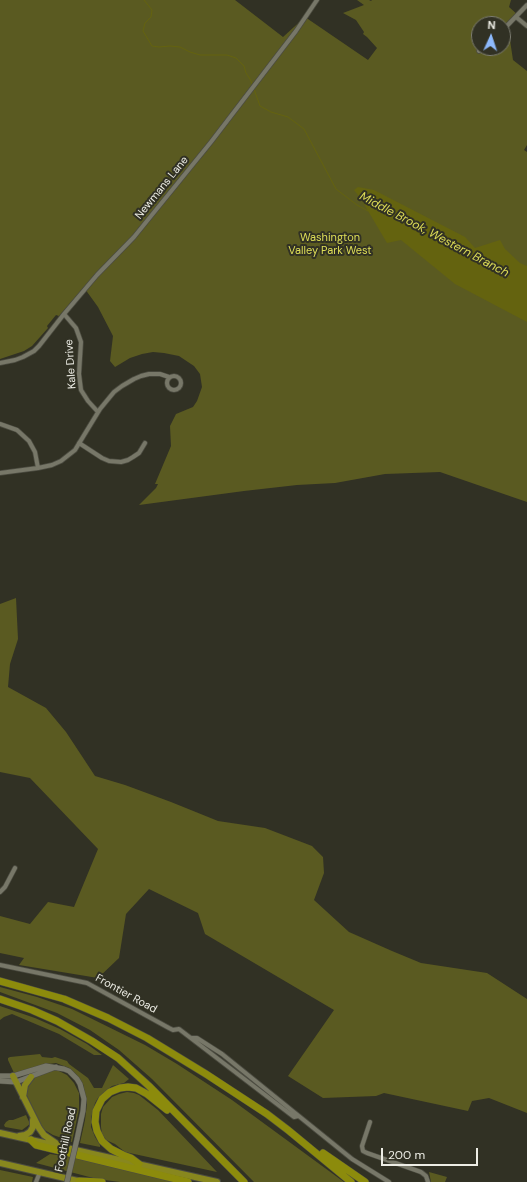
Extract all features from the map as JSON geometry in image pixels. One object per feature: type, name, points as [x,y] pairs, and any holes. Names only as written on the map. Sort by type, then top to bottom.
[{"type":"highway","points":[[0,981],[64,999],[108,1018],[154,1042],[206,1074],[288,1130],[351,1182]]},
{"type":"highway","points":[[0,999],[44,1015],[70,1027],[118,1058],[139,1076],[244,1182]]},
{"type":"highway","points":[[23,1097],[25,1085],[31,1077]]},
{"type":"highway","points":[[14,1079],[33,1118],[44,1135],[61,1147]]},
{"type":"highway","points":[[139,1164],[131,1158],[111,1150],[100,1137],[95,1119],[96,1111],[102,1099],[110,1092],[120,1088],[136,1088],[153,1098],[171,1113],[178,1116]]},
{"type":"highway","points":[[12,1136],[25,1135],[30,1132],[33,1128],[33,1118]]},
{"type":"highway","points":[[288,1130],[365,1182]]},
{"type":"highway","points":[[0,1133],[217,1182]]},
{"type":"highway","points":[[31,1140],[36,1145],[188,1182]]},
{"type":"highway","points":[[0,1163],[81,1181],[102,1182]]},
{"type":"highway","points":[[231,1169],[238,1171],[250,1182]]},
{"type":"street","name":"Newmans Lane","points":[[0,363],[22,358],[39,346],[97,275],[134,237],[207,147],[258,82],[317,0]]},
{"type":"street","points":[[511,22],[527,5]]},
{"type":"street","points":[[516,17],[527,26]]},
{"type":"street","name":"Kale Drive","points":[[64,314],[76,328],[81,342],[79,374],[81,390],[98,412]]},
{"type":"street","points":[[0,473],[38,468],[52,465],[61,461],[72,452],[79,443],[103,404],[114,392],[141,376],[156,373],[169,377]]},
{"type":"street","points":[[0,424],[17,430],[29,441],[35,452],[38,468]]},
{"type":"street","points":[[79,443],[102,458],[109,461],[121,462],[134,457],[139,453],[145,444]]},
{"type":"street","points":[[0,892],[5,887],[15,868]]},
{"type":"street","name":"Frontier Road","points":[[0,965],[87,983],[169,1028],[173,1030],[179,1029],[294,1117],[298,1116],[354,1160],[389,1182]]},
{"type":"street","points":[[0,1076],[14,1079],[46,1066],[56,1067]]},
{"type":"street","points":[[0,1081],[31,1077],[56,1067]]},
{"type":"street","name":"Foothill Road","points":[[56,1067],[64,1069],[77,1079],[82,1089],[84,1099],[83,1111],[67,1182]]},
{"type":"street","points":[[370,1122],[362,1146],[365,1152],[421,1172],[426,1176],[428,1182]]},
{"type":"street","points":[[36,1182],[40,1172]]},
{"type":"green space","name":"Washington Valley Park West","points":[[0,0],[235,0],[283,37],[305,17],[368,60],[377,48],[363,34],[364,32],[356,20],[343,13],[364,5],[357,0],[511,0],[509,7],[519,16],[511,24],[511,16],[471,16],[471,56],[511,56],[511,47],[513,60],[527,71],[527,145],[524,150],[527,152],[527,502],[440,472],[385,474],[335,483],[297,485],[139,505],[156,488],[158,484],[155,484],[171,446],[170,426],[176,414],[193,407],[197,401],[202,387],[200,374],[194,366],[179,356],[153,352],[130,358],[115,367],[110,361],[113,336],[98,307],[85,289],[85,286],[59,316],[56,315],[47,326],[48,328],[32,346],[24,351],[0,359]]},
{"type":"green space","points":[[16,598],[18,639],[10,664],[8,687],[46,708],[66,732],[95,776],[125,785],[218,821],[265,828],[312,846],[323,857],[324,873],[314,900],[349,932],[421,963],[487,973],[527,999],[527,1113],[489,1098],[472,1101],[468,1111],[384,1093],[376,1096],[323,1098],[288,1076],[334,1010],[205,934],[198,913],[149,889],[126,914],[119,958],[98,978],[19,965],[24,958],[0,953],[0,916],[30,924],[48,902],[74,907],[98,849],[30,778],[0,772],[0,604]]},
{"type":"green space","points":[[0,987],[37,997],[72,1009],[145,1045],[232,1100],[344,1182],[254,1182],[152,1079],[119,1050],[90,1030],[57,1013],[0,992]]},
{"type":"green space","points":[[0,1006],[35,1018],[60,1029],[87,1044],[102,1055],[94,1055],[59,1034],[12,1014],[0,1020]]},
{"type":"green space","points":[[40,1054],[42,1057],[55,1057],[67,1061],[88,1078],[94,1088],[102,1088],[113,1065],[129,1079],[124,1083],[112,1086],[98,1098],[95,1103],[91,1118],[91,1127],[100,1147],[80,1143],[87,1104],[83,1084],[76,1074],[69,1068],[56,1063],[42,1065],[14,1073],[8,1060],[10,1057]]},
{"type":"green space","points":[[51,1070],[59,1071],[67,1075],[74,1083],[79,1093],[79,1109],[72,1142],[66,1141],[64,1137],[53,1135],[43,1129],[27,1096],[27,1089],[33,1077]]},
{"type":"green space","points":[[127,1092],[139,1095],[158,1110],[217,1172],[125,1152],[115,1144],[106,1140],[102,1134],[101,1127],[101,1114],[103,1107],[112,1097]]},
{"type":"green space","points":[[26,1115],[30,1124],[22,1130],[5,1127],[4,1125],[9,1120]]},
{"type":"green space","points":[[50,1154],[77,1158],[175,1182],[120,1182],[97,1179],[36,1163]]},
{"type":"green space","points":[[0,1170],[33,1177],[32,1182],[0,1182]]},
{"type":"green space","points":[[429,1172],[447,1177],[445,1182],[431,1182]]},
{"type":"water","points":[[358,187],[374,190],[465,237],[475,248],[500,240],[505,249],[520,263],[527,266],[527,322],[455,284],[401,240],[387,243],[354,190]]},
{"type":"waterway","name":"Middle Brook, Western Branch","points":[[144,0],[152,10],[151,17],[145,23],[143,31],[152,46],[180,47],[200,55],[227,55],[236,58],[244,66],[253,86]]},
{"type":"waterway","name":"Middle Brook, Western Branch","points":[[254,89],[260,106],[271,112],[288,117],[304,129],[336,189],[357,205],[368,211]]}]
